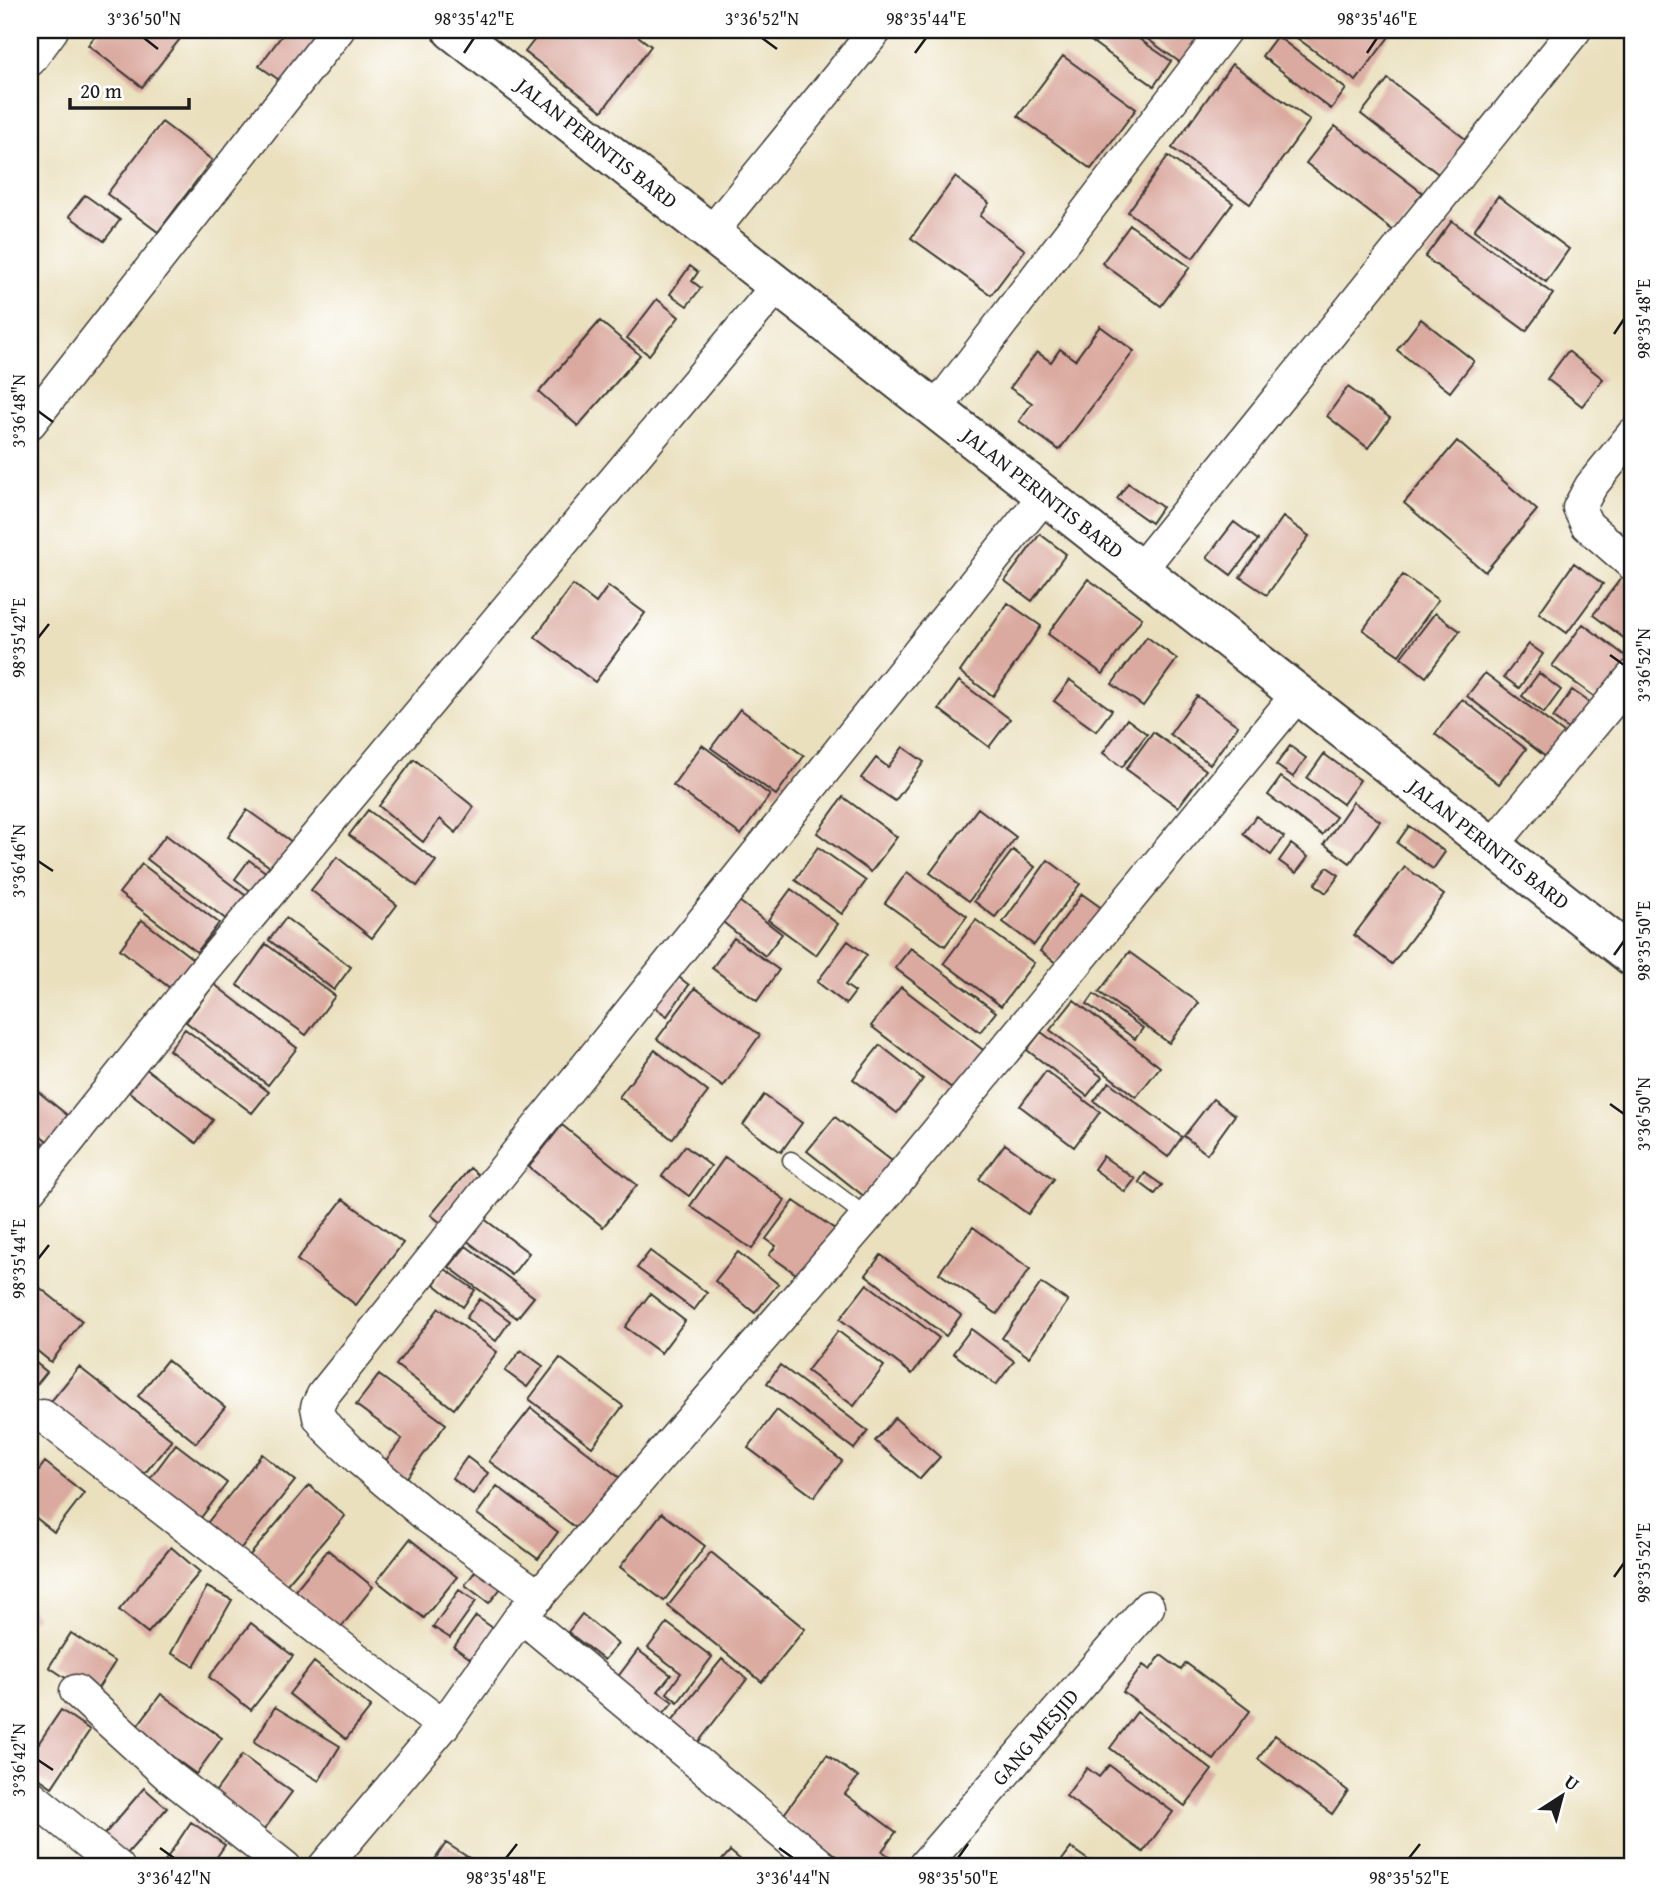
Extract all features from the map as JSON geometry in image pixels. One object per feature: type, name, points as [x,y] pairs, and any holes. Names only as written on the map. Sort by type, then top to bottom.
[{"type":"street","points":[[30,60],[52,30]]},
{"type":"street","points":[[30,424],[338,30]]},
{"type":"street","name":"JALAN PERINTIS BARD","points":[[452,30],[1633,957]]},
{"type":"street","points":[[711,233],[876,30]]},
{"type":"street","points":[[936,409],[1225,30]]},
{"type":"street","points":[[1140,570],[1575,30]]},
{"type":"street","points":[[30,1189],[212,961],[778,285]]},
{"type":"street","points":[[1633,434],[1591,486],[1579,508],[1587,525],[1633,565]]},
{"type":"street","points":[[823,1867],[530,1606],[359,1459],[327,1428],[319,1417],[317,1407],[323,1395],[1045,495]]},
{"type":"street","points":[[1492,846],[1633,676]]},
{"type":"street","points":[[324,1867],[443,1726],[530,1606],[867,1217],[1297,694]]},
{"type":"street","points":[[43,1416],[443,1726]]},
{"type":"street","name":"GANG MESJID","points":[[923,1867],[1148,1607]]},
{"type":"street","points":[[76,1691],[169,1776],[285,1867]]},
{"type":"street","points":[[30,1795],[118,1867]]},
{"type":"lane","points":[[791,1160],[867,1217]]},
{"type":"building","points":[[100,30],[187,30],[142,87],[88,45]]},
{"type":"building","points":[[286,30],[325,30],[285,84],[259,66]]},
{"type":"building","points":[[542,30],[630,30],[651,46],[602,111],[525,52]]},
{"type":"building","points":[[1088,30],[1126,30],[1171,61],[1154,86],[1084,36]]},
{"type":"building","points":[[1135,30],[1204,30],[1181,63]]},
{"type":"building","points":[[1286,30],[1394,30],[1356,81]]},
{"type":"building","points":[[1277,36],[1346,89],[1331,109],[1262,56]]},
{"type":"building","points":[[1063,56],[1136,109],[1091,169],[1018,116]]},
{"type":"building","points":[[1232,64],[1310,120],[1250,204],[1172,148]]},
{"type":"building","points":[[1388,79],[1468,141],[1441,176],[1361,114]]},
{"type":"building","points":[[162,122],[212,160],[158,232],[107,194]]},
{"type":"building","points":[[1335,126],[1424,194],[1395,232],[1306,163]]},
{"type":"building","points":[[1168,156],[1233,203],[1193,258],[1128,212]]},
{"type":"building","points":[[955,177],[989,203],[980,216],[1025,250],[991,295],[911,238]]},
{"type":"building","points":[[85,195],[120,220],[104,241],[69,216]]},
{"type":"building","points":[[1498,196],[1569,249],[1546,282],[1474,230]]},
{"type":"building","points":[[1452,221],[1553,294],[1526,331],[1425,257]]},
{"type":"building","points":[[1130,225],[1190,267],[1161,306],[1102,263]]},
{"type":"building","points":[[690,266],[698,272],[692,281],[701,288],[687,306],[670,294]]},
{"type":"building","points":[[657,299],[679,317],[649,355],[627,338]]},
{"type":"building","points":[[1421,319],[1474,361],[1450,392],[1397,350]]},
{"type":"building","points":[[600,321],[640,355],[578,426],[539,392]]},
{"type":"building","points":[[1100,326],[1134,351],[1059,450],[1019,421],[1032,403],[1010,388],[1037,352],[1051,362],[1060,349],[1075,360]]},
{"type":"building","points":[[1568,351],[1603,379],[1582,406],[1547,379]]},
{"type":"building","points":[[1348,387],[1390,418],[1368,448],[1327,416]]},
{"type":"building","points":[[1457,441],[1537,510],[1485,572],[1404,503]]},
{"type":"building","points":[[1128,483],[1162,507],[1151,523],[1117,499]]},
{"type":"building","points":[[1283,517],[1309,536],[1267,595],[1240,577]]},
{"type":"building","points":[[1234,522],[1258,540],[1231,575],[1207,557]]},
{"type":"building","points":[[1040,534],[1066,554],[1032,601],[1005,581]]},
{"type":"building","points":[[1574,563],[1603,584],[1567,633],[1539,613]]},
{"type":"building","points":[[1403,575],[1438,600],[1399,655],[1363,630]]},
{"type":"building","points":[[1622,577],[1633,585],[1633,645],[1593,615]]},
{"type":"building","points":[[1088,579],[1142,618],[1103,674],[1048,634]]},
{"type":"building","points":[[573,585],[596,603],[608,586],[645,613],[595,682],[535,637]]},
{"type":"building","points":[[1008,603],[1041,626],[993,696],[960,672]]},
{"type":"building","points":[[1435,613],[1460,631],[1426,677],[1401,657]]},
{"type":"building","points":[[1583,624],[1632,661],[1602,702],[1552,666]]},
{"type":"building","points":[[1147,637],[1177,659],[1143,706],[1112,684]]},
{"type":"building","points":[[1529,644],[1543,654],[1519,688],[1504,677]]},
{"type":"building","points":[[1485,673],[1573,740],[1555,764],[1467,696]]},
{"type":"building","points":[[1539,673],[1561,690],[1544,713],[1522,696]]},
{"type":"building","points":[[1070,680],[1112,710],[1096,731],[1054,701]]},
{"type":"building","points":[[959,681],[1010,719],[989,747],[939,709]]},
{"type":"building","points":[[1572,690],[1596,707],[1577,735],[1553,718]]},
{"type":"building","points":[[1197,696],[1238,726],[1210,764],[1170,734]]},
{"type":"building","points":[[1462,699],[1526,749],[1499,784],[1435,734]]},
{"type":"building","points":[[740,709],[804,756],[776,795],[711,748]]},
{"type":"building","points":[[1127,719],[1147,734],[1122,767],[1103,753]]},
{"type":"building","points":[[1153,732],[1206,770],[1178,807],[1126,769]]},
{"type":"building","points":[[702,745],[770,795],[741,835],[673,785]]},
{"type":"building","points":[[1290,746],[1306,758],[1293,777],[1276,765]]},
{"type":"building","points":[[903,747],[924,762],[895,801],[861,778],[876,758],[888,767]]},
{"type":"building","points":[[1324,754],[1360,780],[1343,804],[1307,778]]},
{"type":"building","points":[[414,759],[474,807],[456,833],[440,819],[423,842],[379,806]]},
{"type":"building","points":[[1281,777],[1336,817],[1322,835],[1268,795]]},
{"type":"building","points":[[843,797],[897,837],[871,872],[817,833]]},
{"type":"building","points":[[1353,802],[1380,821],[1350,863],[1324,844]]},
{"type":"building","points":[[978,808],[1016,837],[969,901],[930,873]]},
{"type":"building","points":[[247,810],[292,842],[273,869],[228,837]]},
{"type":"building","points":[[368,810],[436,861],[417,886],[349,835]]},
{"type":"building","points":[[1256,816],[1284,837],[1271,855],[1243,834]]},
{"type":"building","points":[[1409,826],[1445,852],[1433,869],[1397,843]]},
{"type":"building","points":[[166,835],[246,896],[227,920],[147,859]]},
{"type":"building","points":[[1291,844],[1308,857],[1296,873],[1279,861]]},
{"type":"building","points":[[818,847],[866,881],[842,914],[795,880]]},
{"type":"building","points":[[1013,850],[1035,867],[995,917],[974,901]]},
{"type":"building","points":[[337,857],[397,905],[372,938],[311,890]]},
{"type":"building","points":[[249,860],[271,876],[257,896],[235,879]]},
{"type":"building","points":[[1048,860],[1080,884],[1034,945],[1003,922]]},
{"type":"building","points":[[142,864],[219,923],[197,952],[119,893]]},
{"type":"building","points":[[1327,867],[1339,875],[1326,893],[1315,884]]},
{"type":"building","points":[[1405,867],[1444,895],[1392,964],[1354,935]]},
{"type":"building","points":[[907,872],[967,916],[945,946],[885,903]]},
{"type":"building","points":[[791,889],[838,924],[816,955],[768,920]]},
{"type":"building","points":[[1082,894],[1110,914],[1068,972],[1040,951]]},
{"type":"building","points":[[739,901],[782,934],[765,956],[723,922]]},
{"type":"building","points":[[286,918],[351,967],[334,990],[269,940]]},
{"type":"building","points":[[142,920],[193,959],[170,988],[120,949]]},
{"type":"building","points":[[976,920],[1034,963],[1001,1006],[944,963]]},
{"type":"building","points":[[734,938],[779,970],[757,1001],[712,968]]},
{"type":"building","points":[[848,941],[867,955],[845,985],[855,992],[846,1004],[817,982]]},
{"type":"building","points":[[266,944],[335,996],[306,1035],[237,985]]},
{"type":"building","points":[[911,948],[996,1012],[980,1032],[895,968]]},
{"type":"building","points":[[1129,952],[1199,1003],[1169,1043],[1099,992]]},
{"type":"building","points":[[676,975],[689,985],[667,1016],[653,1006]]},
{"type":"building","points":[[214,984],[297,1048],[268,1085],[186,1022]]},
{"type":"building","points":[[901,987],[987,1053],[957,1092],[871,1026]]},
{"type":"building","points":[[695,988],[760,1035],[723,1087],[657,1039]]},
{"type":"building","points":[[1094,994],[1143,1028],[1135,1039],[1087,1004]]},
{"type":"building","points":[[1074,1000],[1160,1067],[1136,1097],[1050,1030]]},
{"type":"building","points":[[185,1029],[269,1092],[252,1113],[169,1050]]},
{"type":"building","points":[[1041,1032],[1102,1077],[1087,1096],[1027,1050]]},
{"type":"building","points":[[880,1045],[923,1079],[897,1113],[853,1079]]},
{"type":"building","points":[[655,1050],[708,1092],[672,1139],[619,1097]]},
{"type":"building","points":[[145,1068],[213,1120],[196,1143],[128,1091]]},
{"type":"building","points":[[1046,1071],[1100,1112],[1074,1147],[1020,1106]]},
{"type":"building","points":[[1109,1082],[1182,1137],[1168,1157],[1094,1101]]},
{"type":"building","points":[[30,1085],[72,1119],[51,1144],[30,1127]]},
{"type":"building","points":[[764,1095],[802,1123],[781,1152],[743,1125]]},
{"type":"building","points":[[1213,1099],[1235,1115],[1207,1154],[1184,1136]]},
{"type":"building","points":[[835,1117],[892,1161],[865,1197],[807,1151]]},
{"type":"building","points":[[562,1125],[637,1185],[603,1227],[529,1167]]},
{"type":"building","points":[[30,1132],[48,1147],[32,1166],[30,1164]]},
{"type":"building","points":[[1005,1144],[1054,1179],[1028,1214],[979,1179]]},
{"type":"building","points":[[685,1146],[711,1166],[689,1196],[662,1176]]},
{"type":"building","points":[[1103,1156],[1135,1179],[1125,1192],[1094,1169]]},
{"type":"building","points":[[725,1157],[785,1200],[752,1249],[690,1206]]},
{"type":"building","points":[[470,1168],[488,1183],[450,1230],[431,1215]]},
{"type":"building","points":[[1145,1173],[1162,1185],[1155,1194],[1139,1182]]},
{"type":"building","points":[[343,1199],[403,1243],[356,1305],[297,1260]]},
{"type":"building","points":[[794,1201],[842,1234],[809,1283],[769,1255],[776,1246],[766,1239]]},
{"type":"building","points":[[483,1218],[529,1253],[512,1275],[466,1240]]},
{"type":"building","points":[[973,1227],[1030,1269],[997,1314],[939,1273]]},
{"type":"building","points":[[466,1246],[534,1297],[517,1318],[449,1267]]},
{"type":"building","points":[[650,1251],[707,1293],[694,1310],[637,1268]]},
{"type":"building","points":[[738,1252],[778,1284],[755,1313],[715,1281]]},
{"type":"building","points":[[881,1255],[961,1315],[946,1336],[866,1275]]},
{"type":"building","points":[[445,1269],[475,1290],[463,1307],[434,1284]]},
{"type":"building","points":[[30,1280],[82,1321],[51,1362],[30,1345]]},
{"type":"building","points":[[1041,1283],[1068,1301],[1029,1357],[1002,1338]]},
{"type":"building","points":[[867,1284],[939,1338],[912,1374],[840,1319]]},
{"type":"building","points":[[650,1294],[685,1321],[661,1353],[625,1327]]},
{"type":"building","points":[[480,1299],[510,1321],[496,1341],[466,1318]]},
{"type":"building","points":[[439,1308],[497,1352],[454,1409],[396,1365]]},
{"type":"building","points":[[971,1329],[1014,1361],[996,1385],[953,1353]]},
{"type":"building","points":[[838,1331],[884,1366],[854,1406],[807,1371]]},
{"type":"building","points":[[521,1350],[543,1366],[527,1387],[505,1371]]},
{"type":"building","points":[[30,1358],[47,1372],[30,1393]]},
{"type":"building","points":[[560,1358],[623,1406],[592,1447],[529,1399]]},
{"type":"building","points":[[167,1360],[225,1407],[196,1443],[138,1396]]},
{"type":"building","points":[[780,1365],[868,1431],[854,1449],[767,1383]]},
{"type":"building","points":[[79,1367],[172,1440],[141,1478],[48,1405]]},
{"type":"building","points":[[379,1375],[446,1424],[402,1484],[380,1468],[402,1439],[356,1405]]},
{"type":"building","points":[[531,1408],[625,1482],[584,1534],[489,1461]]},
{"type":"building","points":[[777,1410],[842,1461],[814,1497],[748,1448]]},
{"type":"building","points":[[895,1418],[940,1457],[920,1479],[875,1441]]},
{"type":"building","points":[[176,1444],[227,1483],[194,1527],[143,1488]]},
{"type":"building","points":[[262,1454],[295,1481],[233,1558],[200,1532]]},
{"type":"building","points":[[467,1457],[488,1473],[473,1494],[452,1478]]},
{"type":"building","points":[[45,1462],[84,1493],[54,1532],[30,1513],[30,1482]]},
{"type":"building","points":[[309,1485],[345,1516],[281,1591],[245,1561]]},
{"type":"building","points":[[497,1486],[558,1532],[538,1559],[477,1514]]},
{"type":"building","points":[[662,1513],[705,1546],[664,1601],[620,1567]]},
{"type":"building","points":[[410,1539],[457,1577],[424,1618],[377,1581]]},
{"type":"building","points":[[171,1547],[200,1572],[148,1633],[119,1610]]},
{"type":"building","points":[[328,1550],[373,1587],[333,1637],[287,1600]]},
{"type":"building","points":[[711,1552],[805,1629],[762,1682],[668,1606]]},
{"type":"building","points":[[480,1565],[505,1583],[489,1603],[465,1585]]},
{"type":"building","points":[[207,1587],[232,1600],[194,1666],[171,1653]]},
{"type":"building","points":[[459,1590],[476,1601],[450,1638],[433,1627]]},
{"type":"building","points":[[30,1608],[37,1616],[30,1622]]},
{"type":"building","points":[[582,1614],[618,1644],[604,1660],[568,1632]]},
{"type":"building","points":[[476,1616],[504,1636],[482,1667],[454,1647]]},
{"type":"building","points":[[251,1623],[293,1656],[251,1710],[209,1677]]},
{"type":"building","points":[[667,1623],[712,1657],[678,1702],[667,1693],[681,1673],[648,1648]]},
{"type":"building","points":[[71,1633],[115,1662],[93,1696],[49,1667]]},
{"type":"building","points":[[638,1650],[671,1675],[658,1691],[673,1702],[657,1721],[611,1686]]},
{"type":"building","points":[[1161,1655],[1181,1670],[1186,1663],[1250,1711],[1214,1760],[1123,1692],[1143,1665],[1150,1670]]},
{"type":"building","points":[[722,1659],[747,1679],[693,1749],[666,1728]]},
{"type":"building","points":[[314,1662],[371,1707],[346,1739],[289,1694]]},
{"type":"building","points":[[161,1694],[222,1738],[196,1774],[135,1729]]},
{"type":"building","points":[[275,1707],[340,1746],[319,1781],[254,1742]]},
{"type":"building","points":[[61,1710],[90,1730],[52,1787],[30,1772],[30,1756]]},
{"type":"building","points":[[1137,1712],[1212,1770],[1185,1806],[1110,1748]]},
{"type":"building","points":[[1275,1735],[1348,1791],[1332,1814],[1258,1759]]},
{"type":"building","points":[[242,1755],[292,1792],[263,1831],[213,1795]]},
{"type":"building","points":[[827,1755],[858,1777],[845,1794],[896,1832],[882,1851],[893,1859],[887,1867],[851,1867],[782,1817]]},
{"type":"building","points":[[1109,1765],[1173,1812],[1143,1852],[1066,1796],[1087,1768],[1099,1777]]},
{"type":"building","points":[[144,1788],[167,1808],[126,1855],[103,1836]]},
{"type":"building","points":[[191,1822],[225,1845],[210,1867],[161,1867]]},
{"type":"building","points":[[446,1843],[483,1867],[430,1867]]},
{"type":"building","points":[[1071,1848],[1098,1867],[1057,1867]]},
{"type":"building","points":[[730,1851],[749,1867],[716,1867]]}]
